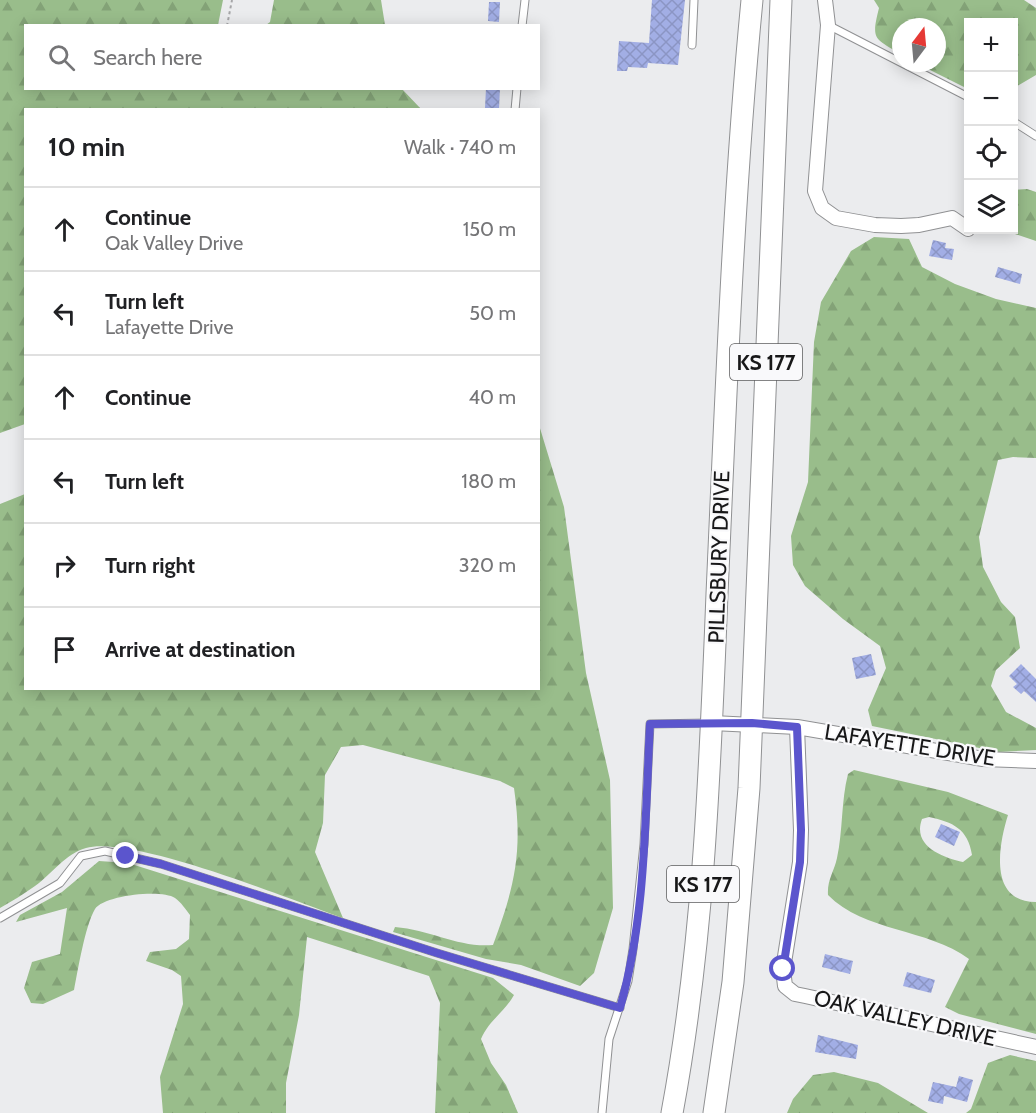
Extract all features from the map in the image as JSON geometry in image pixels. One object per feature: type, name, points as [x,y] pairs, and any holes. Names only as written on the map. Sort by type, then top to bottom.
[{"type":"highway","name":"PILLSBURY DRIVE","points":[[672,1113],[685,1034],[702,895],[712,723],[730,300],[752,0]]},
{"type":"highway","name":"PILLSBURY DRIVE","points":[[714,1113],[726,1038],[743,885],[752,723],[781,0]]},
{"type":"street","points":[[825,0],[828,25],[815,192],[822,208],[836,218],[875,225],[919,225],[952,218],[964,226]]},
{"type":"street","name":"LAFAYETTE DRIVE","points":[[712,723],[752,723],[797,727],[983,759],[1036,761]]},
{"type":"street","name":"OAK VALLEY DRIVE","points":[[797,727],[800,862],[783,969],[785,986],[795,994],[1036,1047]]},
{"type":"lane","points":[[522,24],[525,0]]},
{"type":"lane","points":[[692,45],[694,0]]},
{"type":"lane","points":[[828,25],[964,94]]},
{"type":"lane","points":[[515,108],[517,90]]},
{"type":"lane","points":[[1018,124],[1036,135]]},
{"type":"lane","points":[[602,1113],[609,1039],[620,1008],[633,949],[644,844],[650,724],[712,723]]},
{"type":"lane","points":[[0,918],[60,883],[81,856],[91,852],[105,851],[161,864],[437,953],[620,1008]]},
{"type":"path","points":[[227,24],[232,0]]},
{"type":"green space","points":[[0,0],[223,0],[218,24],[24,24],[24,90],[403,90],[420,108],[24,108],[24,424],[0,433]]},
{"type":"green space","points":[[274,0],[381,0],[385,24],[267,24],[270,22]]},
{"type":"green space","points":[[874,0],[1024,0],[1036,8],[1036,75],[1018,86],[1018,18],[964,18],[964,87],[934,72],[946,72],[946,18],[892,18],[892,49],[880,41],[875,32],[879,8]]},
{"type":"green space","points":[[1027,189],[1036,192],[1036,241],[1015,234],[1018,234],[1018,190]]},
{"type":"green space","points":[[874,237],[909,239],[922,267],[955,284],[996,299],[1036,308],[1036,458],[1013,457],[998,460],[979,537],[983,567],[1001,602],[1015,617],[1020,648],[996,670],[991,686],[1006,712],[1036,728],[1036,750],[999,752],[872,726],[868,710],[886,668],[880,646],[843,619],[805,586],[793,565],[791,536],[808,482],[814,342],[821,302],[851,251]]},
{"type":"green space","points":[[540,428],[564,507],[586,673],[610,780],[613,908],[594,973],[580,986],[521,965],[486,959],[393,932],[395,927],[468,944],[493,945],[507,904],[515,868],[518,831],[514,788],[500,781],[363,745],[341,747],[325,775],[323,823],[315,852],[343,918],[213,871],[138,851],[108,847],[86,848],[78,851],[65,859],[35,886],[0,908],[0,504],[24,494],[24,690],[540,690]]},
{"type":"green space","points":[[854,770],[948,792],[1008,815],[1000,857],[1004,883],[1010,893],[1021,900],[1036,902],[1036,1034],[959,1014],[945,1007],[969,959],[934,941],[859,916],[828,895],[839,848],[848,774]],"holes":[[[929,817],[958,828],[967,839],[972,855],[963,862],[946,857],[925,843],[921,836],[922,819]]]},
{"type":"green space","points":[[99,861],[128,863],[493,978],[514,995],[481,1039],[518,1113],[435,1113],[440,1003],[429,976],[307,937],[299,1015],[286,1083],[286,1113],[163,1113],[160,1077],[183,1004],[181,976],[172,970],[146,961],[150,952],[176,949],[189,939],[190,915],[175,898],[168,895],[146,894],[121,897],[100,904],[95,909],[88,926],[74,990],[43,1004],[31,1003],[24,988],[32,962],[60,954],[67,908],[16,922],[20,915],[62,892]]},
{"type":"green space","points":[[1010,1055],[1036,1061],[1036,1113],[966,1113],[971,1109],[988,1063]]},
{"type":"green space","points":[[834,1072],[878,1083],[928,1113],[787,1113],[793,1099],[813,1075]]},
{"type":"building","points":[[652,0],[685,0],[678,65],[648,63],[647,68],[628,67],[627,71],[617,71],[619,41],[649,43]]},
{"type":"building","points":[[489,2],[500,2],[499,22],[488,21]]},
{"type":"building","points":[[486,90],[500,90],[499,108],[485,108]]},
{"type":"building","points":[[933,240],[946,243],[945,248],[954,249],[952,260],[929,256]]},
{"type":"building","points":[[998,267],[1022,274],[1020,284],[995,277]]},
{"type":"building","points":[[871,654],[876,675],[856,679],[852,658]]},
{"type":"building","points":[[1021,664],[1036,679],[1036,702],[1024,691],[1021,694],[1013,687],[1017,684],[1009,676]]},
{"type":"building","points":[[941,824],[960,832],[954,846],[935,837]]},
{"type":"building","points":[[825,954],[853,961],[850,974],[822,967]]},
{"type":"building","points":[[907,972],[935,980],[931,993],[903,986]]},
{"type":"building","points":[[818,1035],[858,1045],[856,1059],[815,1052]]},
{"type":"building","points":[[959,1076],[973,1080],[967,1102],[944,1096],[943,1104],[928,1101],[933,1082],[956,1087]]},
{"type":"route","points":[[126,856],[161,864],[437,953],[620,1008],[628,981],[633,949],[644,844],[650,724],[752,723],[797,727],[800,862],[783,969]]}]
